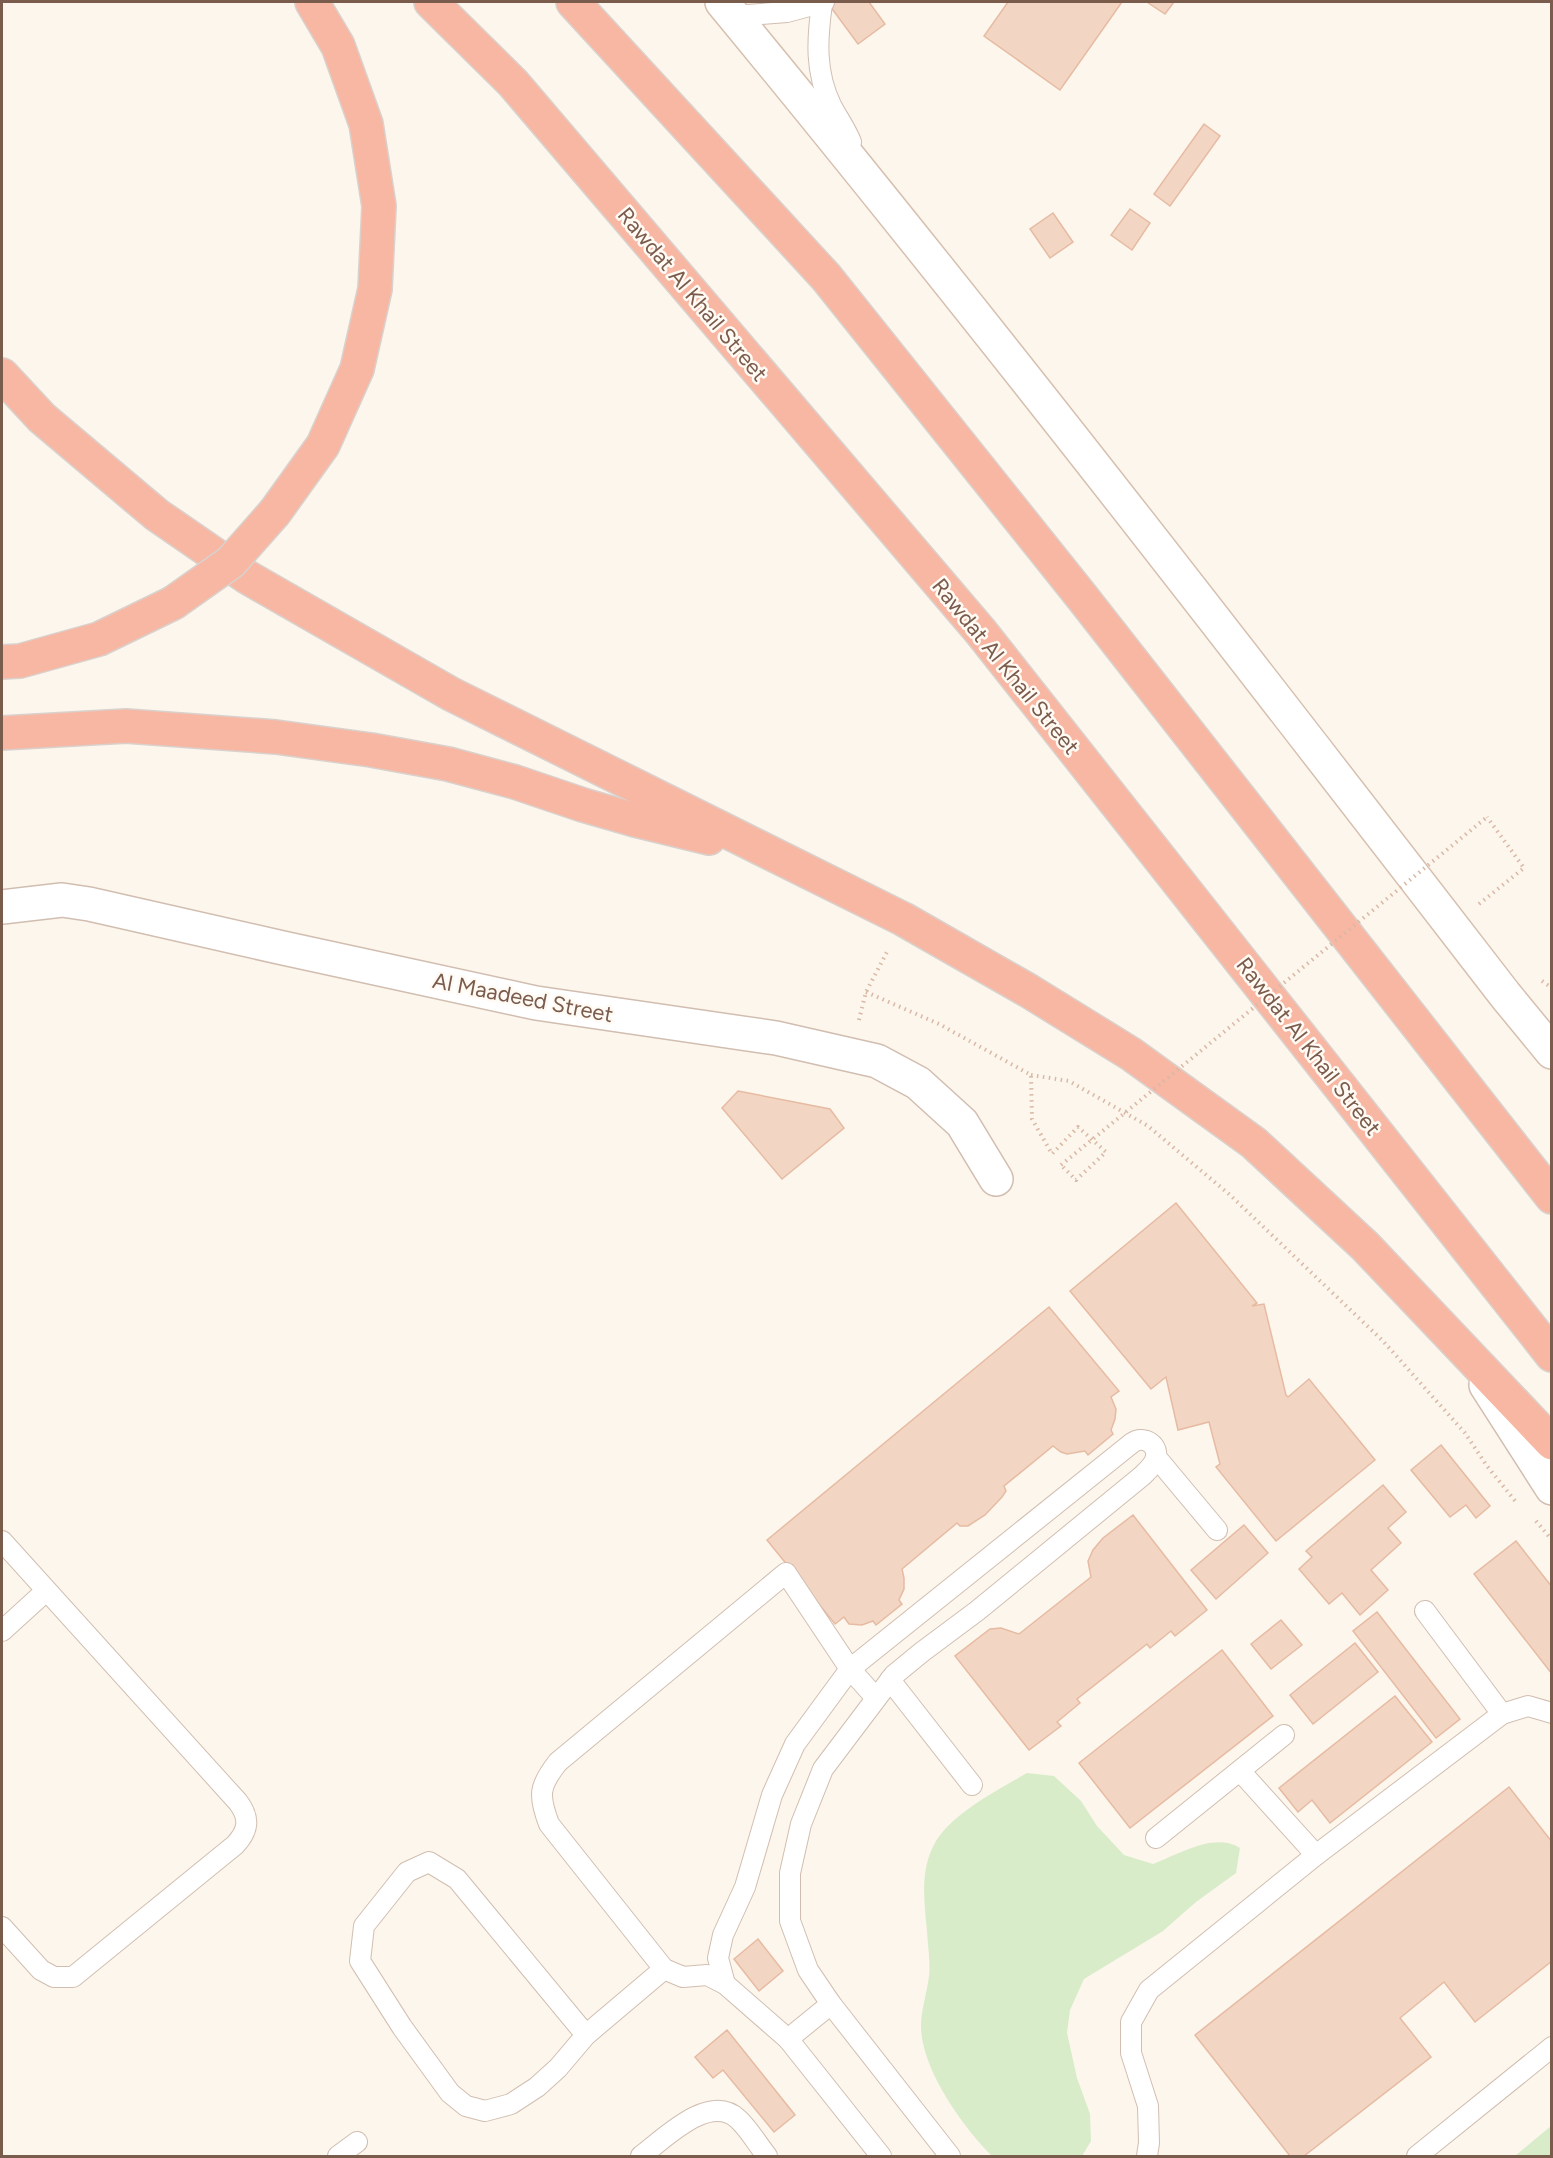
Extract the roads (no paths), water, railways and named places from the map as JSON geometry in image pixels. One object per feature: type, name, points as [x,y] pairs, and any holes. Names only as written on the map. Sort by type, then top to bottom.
[{"type":"highway","points":[[2,662],[20,661],[99,639],[173,603],[231,562],[275,512],[323,445],[357,369],[375,289],[379,206],[366,124],[338,46],[312,2]]},
{"type":"highway","name":"Rawdat Al Khail Street","points":[[431,2],[513,82],[981,632],[1551,1355]]},
{"type":"highway","points":[[573,2],[826,277],[1082,597],[1551,1197]]},
{"type":"highway","points":[[2,375],[42,418],[148,508],[247,577],[451,694],[903,920],[1131,1054],[1254,1143],[1365,1246],[1551,1443]]},
{"type":"highway","points":[[2,733],[126,726],[276,737],[371,750],[471,770],[635,820],[767,852]]},
{"type":"street","points":[[728,9],[863,172],[1204,605],[1551,1052]]},
{"type":"street","name":"Al Maadeed Street","points":[[2,907],[62,900],[89,904],[536,1003],[776,1038],[877,1061],[918,1083],[962,1123],[996,1179]]},
{"type":"street","points":[[1506,996],[1551,1023]]},
{"type":"street","points":[[1467,1356],[1551,1488]]},
{"type":"lane","points":[[728,9],[787,12],[822,2],[818,48],[819,68],[831,105],[850,138],[863,172]]},
{"type":"lane","points":[[725,1984],[718,1958],[720,1947],[723,1935],[745,1887],[772,1795],[795,1744],[850,1670],[1132,1443],[1141,1439],[1147,1440],[1154,1448],[1156,1457],[1217,1530]]},
{"type":"lane","points":[[950,2157],[831,2004],[808,1970],[790,1921],[790,1873],[801,1824],[823,1769],[890,1680],[1142,1476],[1156,1457]]},
{"type":"lane","points":[[2,1542],[238,1802],[245,1812],[248,1824],[244,1836],[235,1845],[73,1977],[54,1977],[41,1970],[2,1927]]},
{"type":"lane","points":[[876,1698],[850,1670],[786,1573],[558,1762],[542,1785],[541,1793],[543,1808],[549,1824],[663,1970],[683,1977],[708,1975],[725,1984],[788,2039],[881,2157]]},
{"type":"lane","points":[[2,1631],[46,1591]]},
{"type":"lane","points":[[1425,1611],[1502,1714]]},
{"type":"lane","points":[[890,1680],[972,1785]]},
{"type":"lane","points":[[1147,2157],[1148,2106],[1131,2053],[1131,2022],[1149,1990],[1316,1856],[1502,1714],[1528,1706],[1551,1713]]},
{"type":"lane","points":[[1156,1838],[1241,1772],[1284,1735]]},
{"type":"lane","points":[[1241,1772],[1316,1856]]},
{"type":"lane","points":[[586,2035],[457,1879],[429,1862],[407,1872],[364,1926],[360,1961],[402,2027],[450,2093],[466,2106],[484,2111],[511,2104],[537,2087],[586,2035],[663,1970]]},
{"type":"lane","points":[[788,2039],[831,2004]]},
{"type":"lane","points":[[1417,2157],[1551,2047]]},
{"type":"lane","points":[[641,2157],[695,2116],[705,2112],[723,2112],[737,2118],[767,2157]]},
{"type":"lane","points":[[339,2157],[357,2142]]}]
